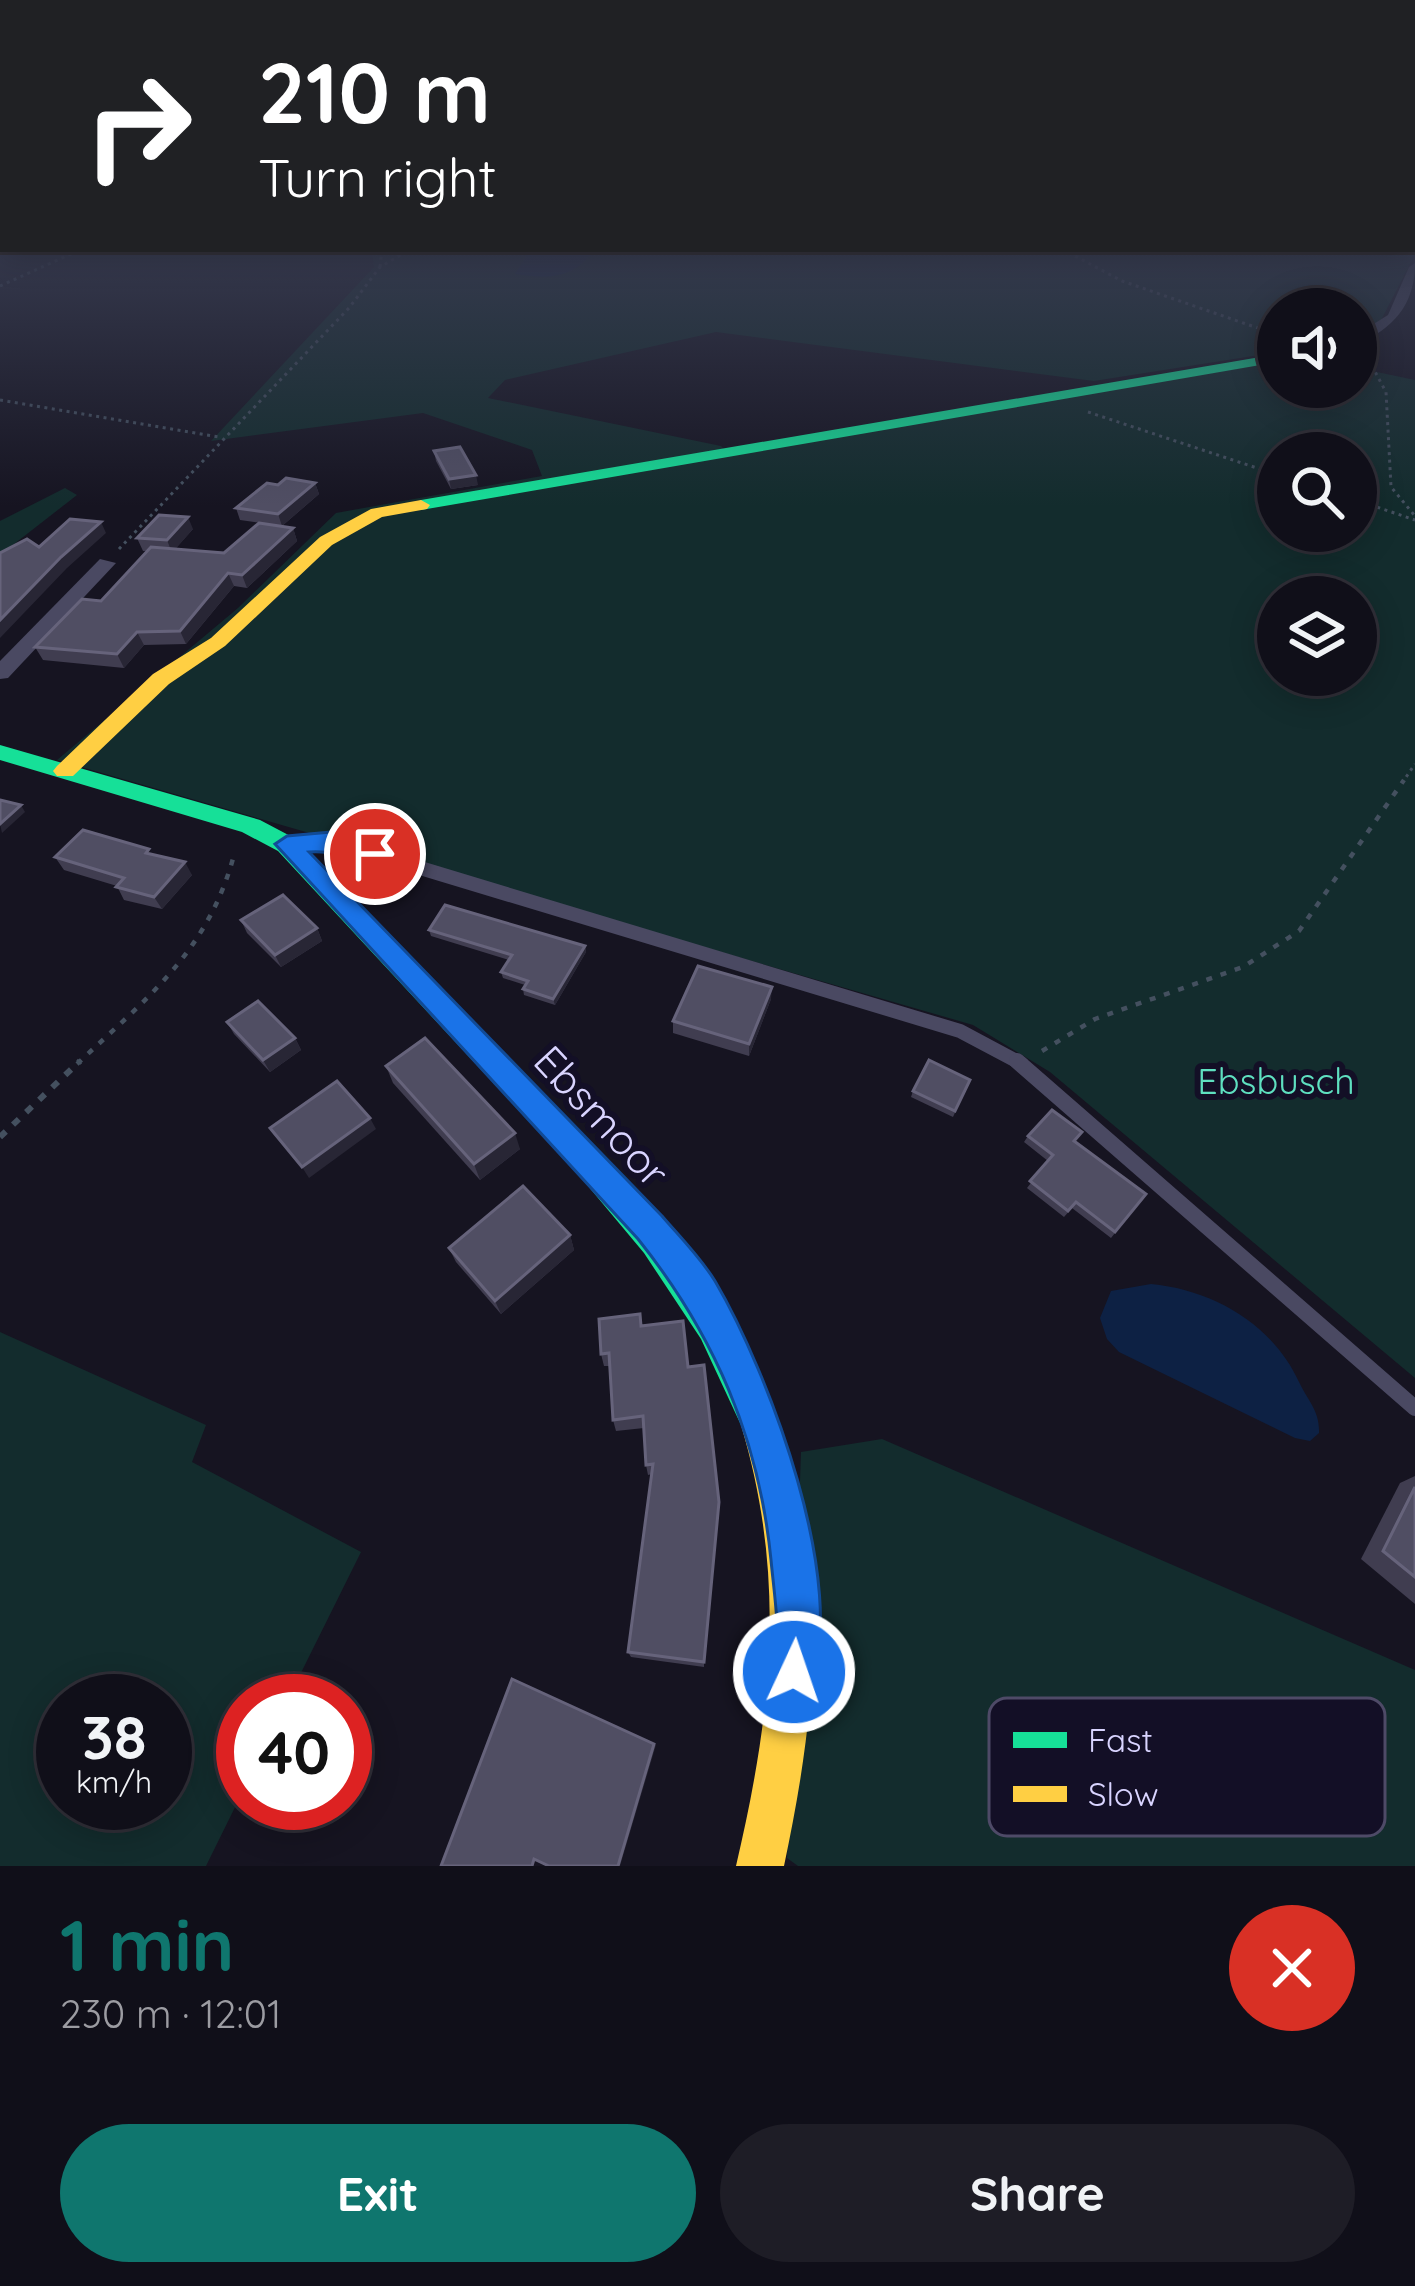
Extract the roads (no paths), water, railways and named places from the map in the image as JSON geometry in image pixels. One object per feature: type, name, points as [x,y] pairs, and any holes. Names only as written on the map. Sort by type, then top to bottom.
[{"type":"street","points":[[64,771],[161,679],[218,642],[345,526],[377,513],[1051,393],[1257,361]]},
{"type":"street","points":[[0,674],[107,563]]},
{"type":"street","name":"Ebsmoor","points":[[0,752],[251,826],[287,844],[650,1228],[700,1288],[741,1367],[786,1508],[799,1629],[778,1802],[760,1866]]},
{"type":"lane","points":[[287,844],[331,841],[960,1031],[1022,1064],[1415,1408]]},
{"type":"water","points":[[1151,1284],[1219,1303],[1274,1343],[1315,1412],[1319,1433],[1310,1441],[1295,1438],[1119,1352],[1107,1339],[1100,1318],[1111,1291]]},
{"type":"park label","name":"Ebsbusch","points":[[1276,1080]]}]
